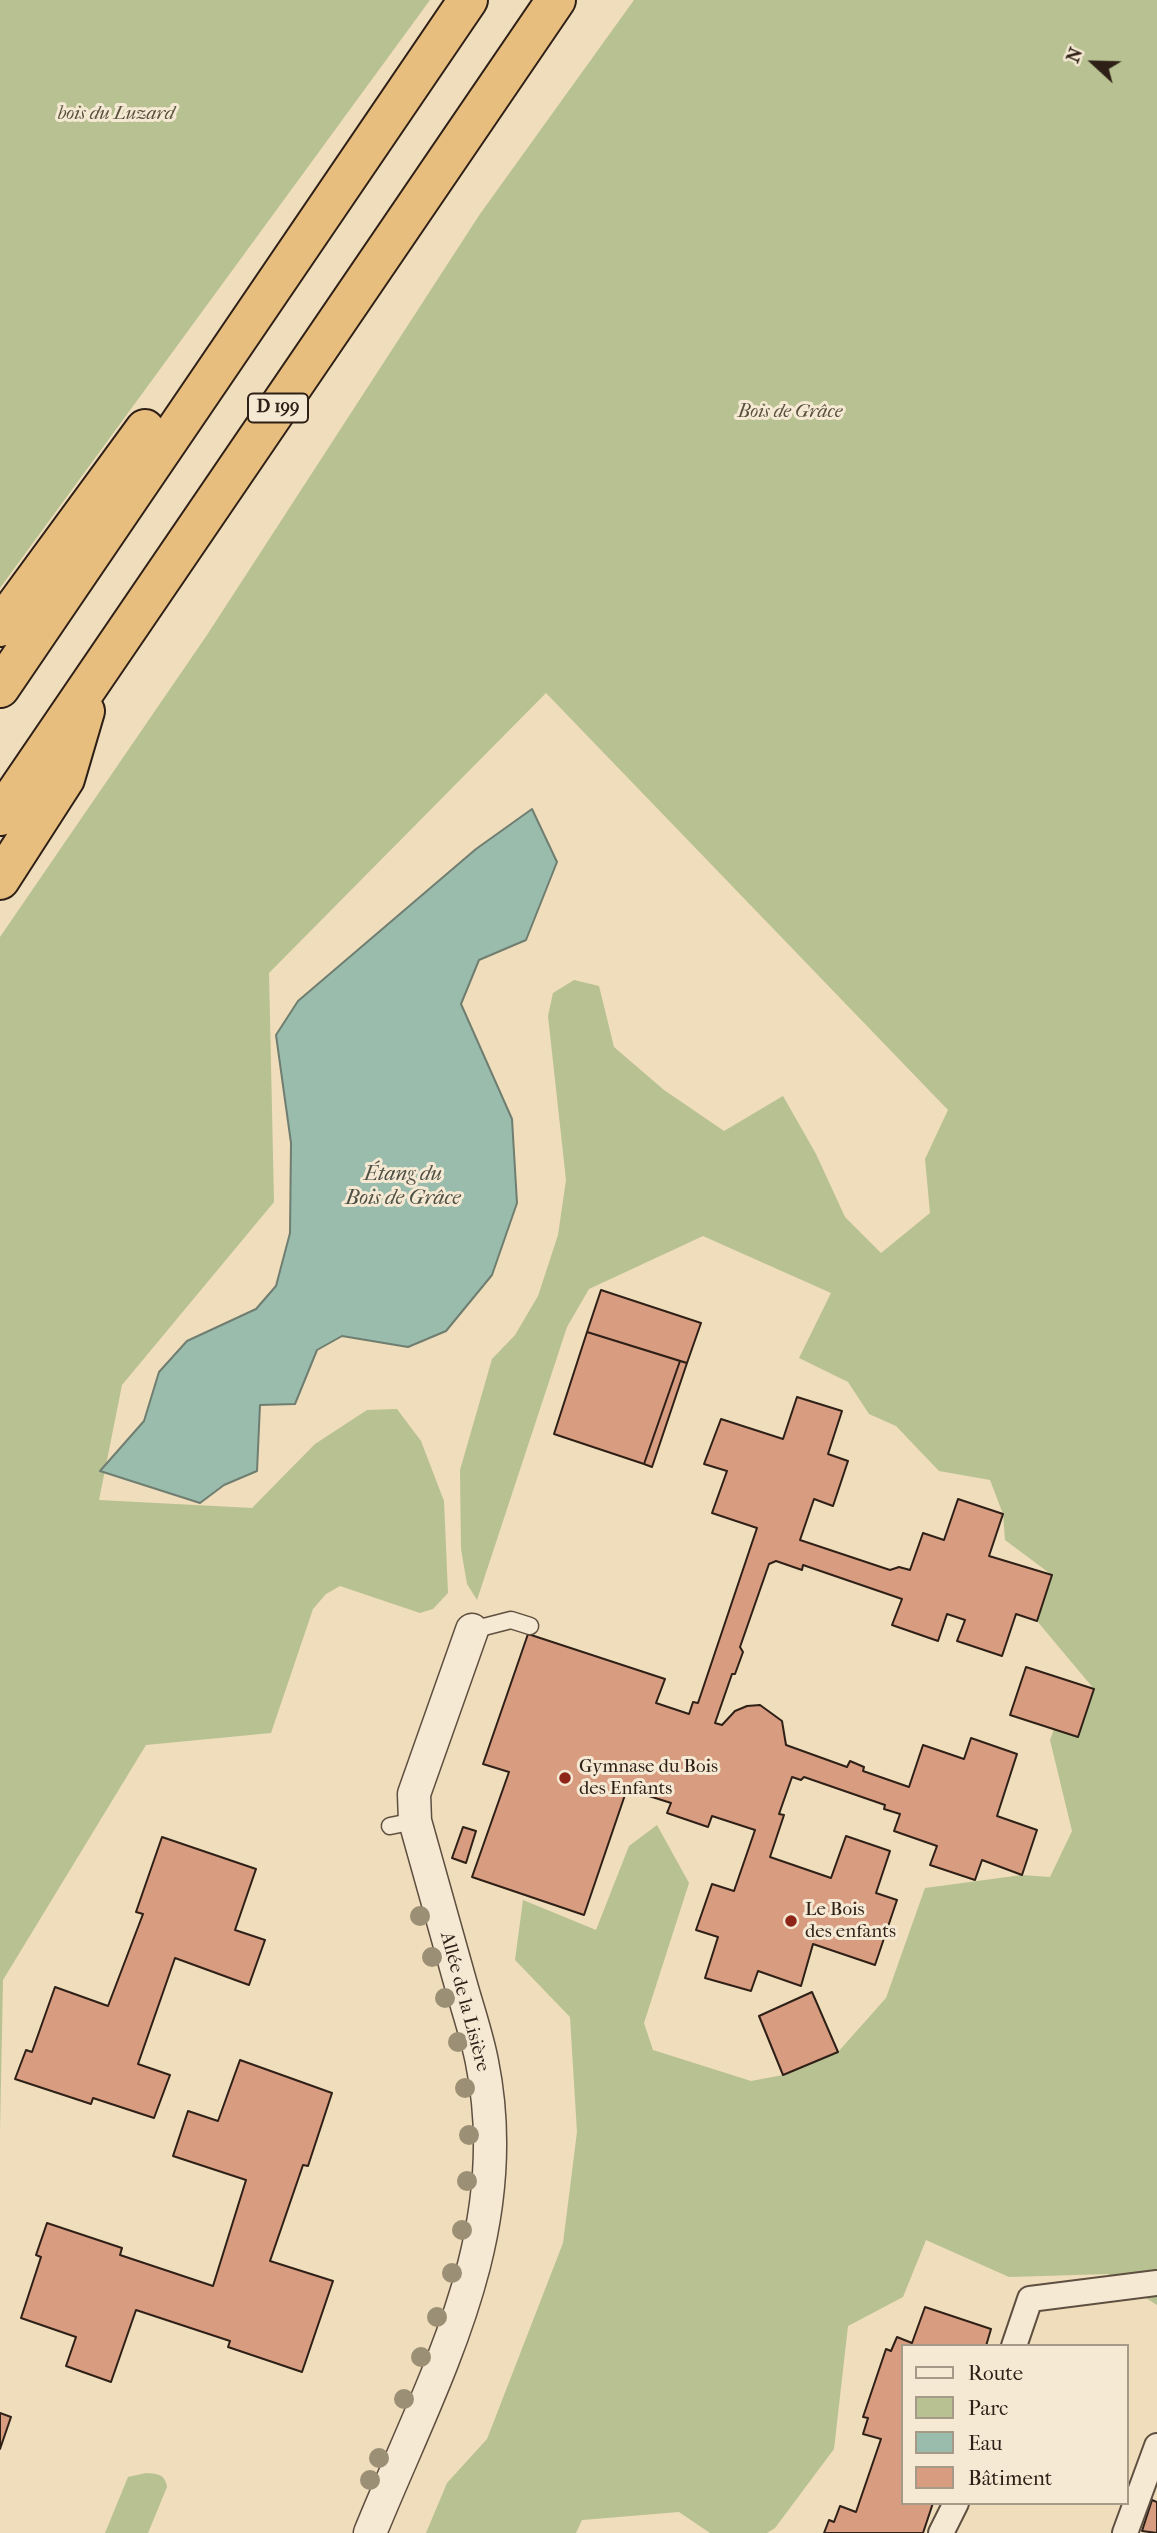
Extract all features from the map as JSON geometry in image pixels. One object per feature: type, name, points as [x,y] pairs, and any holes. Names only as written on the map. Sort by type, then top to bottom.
[{"type":"highway","name":"D 199","points":[[0,816],[556,0]]},
{"type":"highway","points":[[0,627],[60,549],[208,341],[459,13]]},
{"type":"highway","points":[[0,688],[459,13]]},
{"type":"highway","points":[[0,880],[65,779],[96,676]]},
{"type":"street","name":"Allée de la Lisière","points":[[370,2533],[461,2316],[482,2238],[491,2158],[482,2062],[403,1824],[472,1630]]},
{"type":"street","points":[[1015,2344],[1030,2299],[1157,2283]]},
{"type":"street","points":[[1125,2533],[1157,2446]]},
{"type":"street","points":[[941,2533],[955,2505]]},
{"type":"lane","points":[[472,1630],[511,1620],[530,1626]]},
{"type":"green space","name":"bois du Luzard","points":[[0,0],[430,0],[0,588]]},
{"type":"green space","name":"Bois de Grâce","points":[[634,0],[1157,0],[1157,2305],[1108,2274],[1009,2277],[926,2240],[903,2297],[848,2326],[834,2449],[775,2528],[767,2533],[710,2533],[679,2512],[582,2520],[576,2533],[426,2533],[447,2483],[487,2439],[563,2243],[577,2132],[570,2017],[515,1960],[523,1900],[596,1930],[629,1846],[657,1825],[689,1883],[644,2023],[653,2050],[751,2081],[783,2075],[838,2052],[886,1998],[925,1888],[1022,1875],[1050,1877],[1072,1831],[1050,1740],[1054,1729],[1078,1737],[1094,1689],[1037,1621],[1052,1575],[1005,1540],[1003,1514],[990,1480],[939,1471],[896,1426],[869,1414],[848,1382],[799,1358],[831,1293],[703,1236],[589,1289],[567,1327],[477,1600],[467,1584],[461,1549],[460,1470],[492,1359],[515,1335],[538,1296],[558,1235],[566,1180],[548,1016],[553,993],[574,980],[599,986],[614,1047],[664,1090],[724,1131],[783,1096],[816,1154],[845,1217],[881,1253],[930,1213],[925,1159],[948,1110],[546,693],[269,973],[274,1202],[122,1385],[99,1500],[252,1508],[315,1444],[367,1410],[397,1409],[421,1441],[444,1501],[448,1593],[433,1609],[420,1613],[340,1586],[326,1594],[313,1609],[271,1733],[146,1745],[3,1980],[0,2130],[0,937],[207,635],[480,214]]},
{"type":"green space","points":[[146,2473],[165,2479],[167,2487],[148,2533],[105,2533],[128,2477]]},
{"type":"water","name":"Étang du Bois de Grâce","points":[[532,809],[557,862],[526,940],[479,960],[461,1004],[512,1119],[517,1203],[492,1275],[446,1331],[408,1347],[342,1336],[317,1350],[295,1404],[260,1405],[257,1471],[224,1485],[200,1503],[100,1471],[144,1421],[159,1372],[187,1341],[256,1309],[276,1286],[290,1233],[291,1143],[276,1035],[298,1001],[476,849]]},
{"type":"building","points":[[601,1290],[701,1323],[687,1363],[587,1332]]},
{"type":"building","points":[[587,1332],[680,1361],[644,1464],[554,1434]]},
{"type":"building","points":[[680,1361],[687,1363],[652,1467],[644,1464]]},
{"type":"building","points":[[797,1397],[842,1411],[828,1454],[848,1461],[833,1506],[814,1499],[800,1540],[890,1570],[899,1567],[910,1570],[923,1533],[944,1540],[958,1499],[1003,1514],[989,1556],[1052,1575],[1037,1621],[1016,1614],[1002,1656],[957,1641],[965,1620],[947,1614],[938,1641],[892,1625],[902,1599],[803,1565],[802,1570],[776,1561],[769,1564],[740,1647],[743,1652],[735,1674],[732,1674],[715,1723],[722,1725],[735,1711],[760,1705],[782,1721],[786,1745],[847,1767],[850,1761],[864,1767],[863,1771],[909,1787],[923,1745],[964,1759],[971,1738],[1017,1754],[997,1816],[1037,1830],[1022,1875],[982,1860],[975,1880],[930,1865],[937,1846],[894,1831],[900,1814],[884,1809],[885,1805],[804,1777],[801,1780],[792,1777],[779,1814],[784,1815],[770,1857],[831,1878],[846,1836],[890,1851],[876,1893],[897,1900],[875,1965],[813,1944],[801,1986],[758,1971],[751,1991],[705,1978],[718,1937],[696,1930],[712,1884],[734,1891],[755,1830],[712,1816],[708,1827],[667,1813],[671,1803],[627,1789],[584,1915],[472,1877],[509,1772],[483,1764],[528,1634],[665,1679],[656,1703],[689,1714],[693,1702],[698,1703],[757,1528],[712,1513],[727,1471],[704,1464],[721,1419],[783,1439]]},
{"type":"building","points":[[1026,1667],[1094,1689],[1078,1737],[1010,1715]]},
{"type":"building","points":[[463,1827],[476,1831],[466,1863],[452,1858]]},
{"type":"building","points":[[162,1837],[256,1869],[235,1930],[265,1940],[249,1985],[175,1958],[138,2064],[170,2075],[154,2118],[93,2098],[91,2104],[15,2079],[26,2050],[32,2052],[55,1987],[108,2006],[143,1914],[136,1912]]},
{"type":"building","points":[[812,1992],[838,2052],[783,2075],[759,2016]]},
{"type":"building","points":[[240,2060],[332,2093],[308,2166],[303,2165],[270,2261],[333,2281],[302,2372],[228,2347],[230,2341],[136,2310],[111,2382],[66,2366],[76,2337],[21,2318],[41,2257],[36,2255],[47,2223],[122,2248],[120,2255],[213,2286],[246,2180],[173,2156],[188,2111],[218,2121]]},
{"type":"building","points":[[925,2307],[991,2329],[987,2344],[902,2344],[902,2505],[932,2505],[923,2533],[824,2533],[829,2520],[834,2522],[840,2506],[856,2512],[881,2439],[863,2434],[868,2418],[863,2417],[886,2349],[891,2351],[897,2337],[912,2343]]},
{"type":"building","points":[[0,2413],[11,2417],[0,2449]]},
{"type":"building","points":[[1152,2500],[1157,2502],[1157,2533],[1142,2531]]},
{"type":"place","name":"Gymnase du Bois des Enfants","points":[[565,1778]]},
{"type":"place","name":"Le Bois des enfants","points":[[791,1921]]}]
